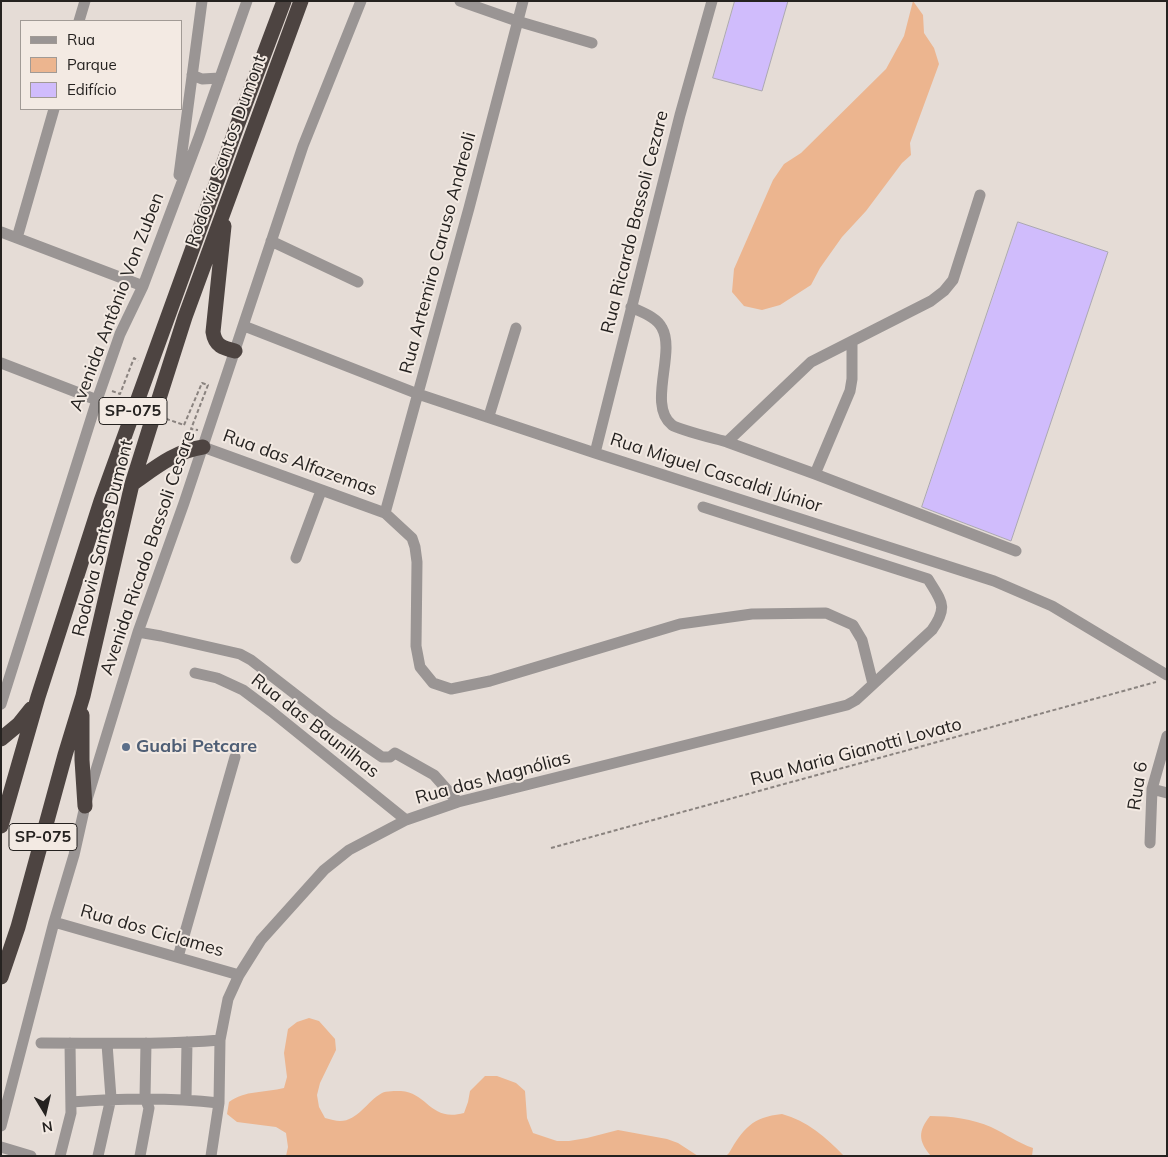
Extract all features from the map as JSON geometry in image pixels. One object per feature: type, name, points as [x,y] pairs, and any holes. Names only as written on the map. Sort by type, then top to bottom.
[{"type":"highway","name":"Rodovia Santos Dumont","points":[[1,826],[38,697],[101,501],[284,1]]},
{"type":"highway","name":"Rodovia Santos Dumont","points":[[1,978],[18,927],[83,696],[132,484],[186,316],[301,1]]},
{"type":"highway","points":[[226,205],[213,332],[214,339],[218,345],[235,351]]},
{"type":"highway","points":[[132,484],[179,453],[203,447]]},
{"type":"highway","points":[[83,696],[82,760],[85,806]]},
{"type":"highway","points":[[1,739],[26,716],[38,697]]},
{"type":"street","points":[[79,20],[85,1]]},
{"type":"street","points":[[176,196],[202,1]]},
{"type":"street","name":"Avenida Antônio Von Zuben","points":[[1,704],[97,400],[120,334],[143,286],[247,1]]},
{"type":"street","name":"Avenida Ricado Bassoli Cesare","points":[[1,1126],[54,922],[74,855],[85,806],[138,632],[203,447],[303,146],[361,1]]},
{"type":"street","points":[[460,1],[592,43]]},
{"type":"street","name":"Rua Artemiro Caruso Andreoli","points":[[385,513],[523,1]]},
{"type":"street","name":"Rua Ricardo Bassoli Cezare","points":[[595,453],[680,115],[712,1]]},
{"type":"street","points":[[192,75],[202,79],[220,78]]},
{"type":"street","points":[[17,238],[54,110]]},
{"type":"street","points":[[727,442],[811,362],[931,301],[944,291],[953,280],[980,195]]},
{"type":"street","points":[[1,232],[143,286]]},
{"type":"street","points":[[272,241],[358,282]]},
{"type":"street","points":[[631,307],[652,318],[662,327],[666,338],[662,403],[665,417],[672,426],[727,442],[1016,551]]},
{"type":"street","name":"Rua Miguel Cascaldi Júnior","points":[[244,326],[418,394],[994,582],[1052,606],[1162,679]]},
{"type":"street","points":[[489,416],[516,328]]},
{"type":"street","points":[[815,474],[850,391],[852,379],[852,341]]},
{"type":"street","points":[[1,363],[97,400]]},
{"type":"street","name":"Rua das Alfazemas","points":[[203,447],[385,513]]},
{"type":"street","points":[[296,558],[321,491]]},
{"type":"street","points":[[385,513],[412,538],[416,547],[416,646],[420,667],[433,684],[451,689],[490,680],[680,624],[752,614],[826,613],[853,625],[862,640],[873,684],[932,630],[941,617],[942,603],[928,579],[703,507]]},
{"type":"street","points":[[138,632],[240,654],[251,660],[344,732],[382,758],[390,757],[395,753],[434,775],[458,802]]},
{"type":"street","name":"Rua das Baunilhas","points":[[195,672],[217,678],[243,690],[406,820]]},
{"type":"street","name":"Rua das Magnólias","points":[[211,1156],[219,1104],[220,1040],[228,999],[239,975],[261,940],[324,870],[349,850],[406,820],[458,802],[847,705],[856,700],[873,684]]},
{"type":"street","name":"Rua 6","points":[[1150,843],[1152,789],[1167,736]]},
{"type":"street","points":[[178,957],[235,757]]},
{"type":"street","points":[[1152,789],[1167,793]]},
{"type":"street","name":"Rua dos Ciclames","points":[[54,922],[239,975]]},
{"type":"street","points":[[41,1043],[107,1044],[220,1040]]},
{"type":"street","points":[[186,1099],[187,1042]]},
{"type":"street","points":[[60,1156],[71,1113],[70,1043]]},
{"type":"street","points":[[140,1156],[149,1108],[145,1098],[146,1043]]},
{"type":"street","points":[[98,1156],[111,1098],[107,1044]]},
{"type":"street","points":[[71,1102],[111,1098],[145,1098],[186,1099],[219,1104]]},
{"type":"street","points":[[1,1147],[31,1156]]},
{"type":"path","points":[[102,386],[120,394],[134,358],[138,360],[135,369]]},
{"type":"path","points":[[123,404],[184,425],[202,383],[208,385],[191,430],[208,430]]},
{"type":"path","name":"Rua Maria Gianotti Lovato","points":[[551,848],[1162,679]]},
{"type":"green space","points":[[913,1],[923,15],[924,33],[934,48],[939,64],[910,143],[911,155],[902,163],[866,211],[842,237],[820,268],[811,285],[780,305],[762,310],[744,306],[732,292],[734,269],[773,180],[784,164],[801,153],[886,69],[904,36]]},
{"type":"green space","points":[[309,1018],[319,1021],[335,1039],[336,1050],[320,1083],[317,1095],[319,1107],[325,1118],[338,1121],[352,1118],[377,1096],[394,1091],[410,1093],[436,1111],[444,1114],[464,1113],[470,1091],[485,1076],[497,1076],[516,1083],[525,1091],[527,1118],[533,1133],[557,1141],[569,1141],[618,1130],[667,1139],[678,1143],[698,1156],[286,1156],[288,1147],[286,1133],[276,1127],[237,1122],[227,1114],[229,1102],[242,1095],[284,1088],[287,1077],[284,1053],[288,1029],[297,1022]]},
{"type":"green space","points":[[782,1114],[816,1130],[844,1156],[726,1156],[744,1131],[756,1121]]},
{"type":"green space","points":[[930,1116],[961,1118],[984,1124],[1033,1148],[1032,1156],[931,1156],[924,1146],[921,1136],[923,1126]]},
{"type":"building","points":[[735,1],[788,1],[762,91],[713,78]]},
{"type":"building","points":[[1018,222],[1108,252],[1011,541],[922,507]]},
{"type":"place","name":"Guabi Petcare","points":[[126,747]]}]
